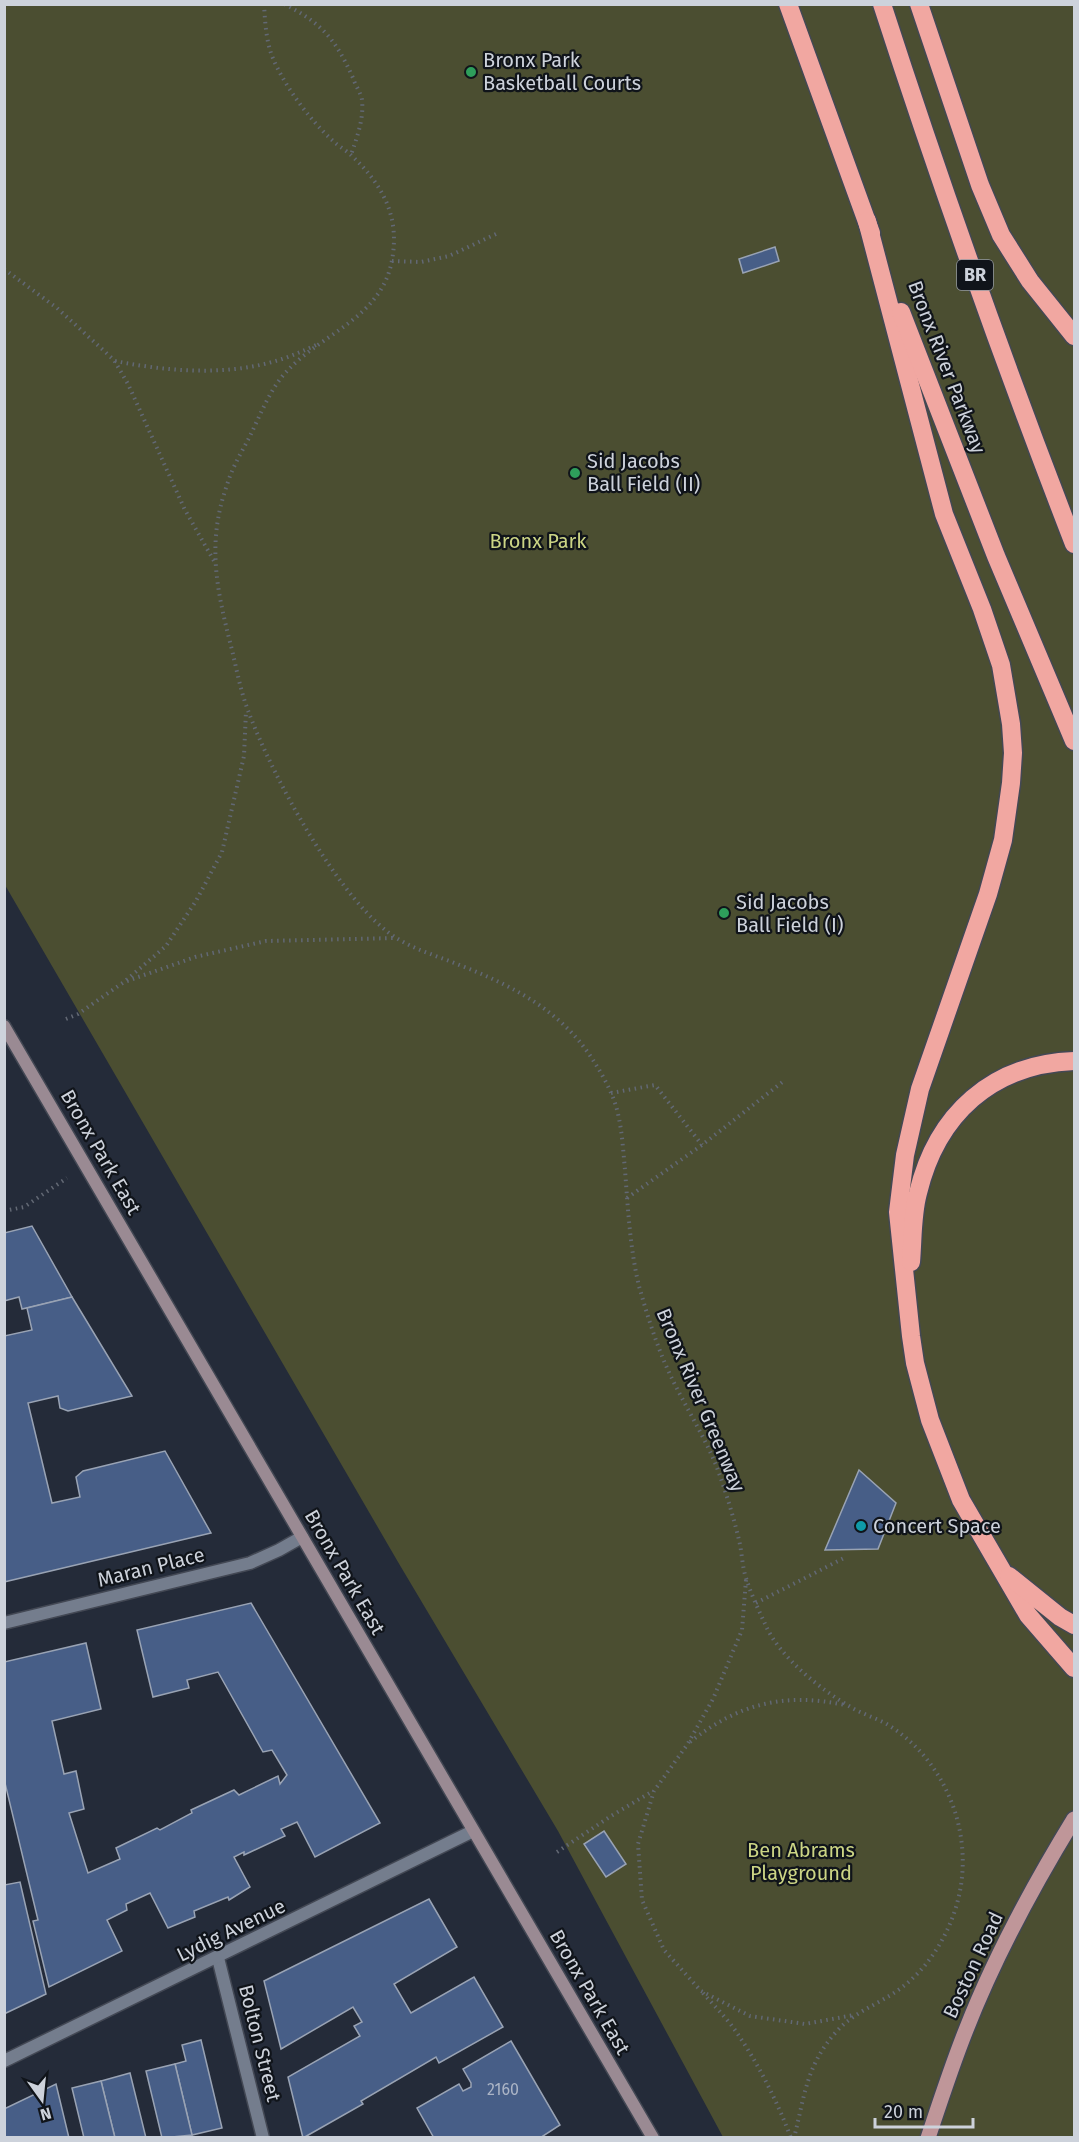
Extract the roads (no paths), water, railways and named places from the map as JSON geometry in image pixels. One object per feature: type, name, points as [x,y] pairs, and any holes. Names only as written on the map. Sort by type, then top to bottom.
[{"type":"highway","name":"Bronx River Parkway","points":[[788,4],[867,221],[996,556],[1074,741]]},
{"type":"highway","name":"BR","points":[[882,4],[944,189],[1074,544]]},
{"type":"highway","points":[[919,4],[980,185],[1001,235],[1030,281],[1074,336]]},
{"type":"highway","points":[[867,221],[944,514],[986,618],[1001,665],[1011,724],[1011,783],[1003,840],[988,894],[920,1089],[905,1155],[898,1212],[915,1364],[940,1450],[969,1515],[1028,1615],[1074,1668]]},
{"type":"highway","points":[[908,1311],[917,1195],[931,1152],[942,1131],[956,1113],[992,1084],[1030,1068],[1074,1061]]},
{"type":"highway","points":[[1000,1569],[1060,1617],[1074,1624]]},
{"type":"main road","name":"Bronx Park East","points":[[4,1026],[653,2138]]},
{"type":"main road","name":"Boston Road","points":[[928,2138],[966,2028],[992,1970],[1017,1917],[1074,1819]]},
{"type":"street","name":"Maran Place","points":[[4,1623],[250,1563],[302,1537]]},
{"type":"street","name":"Lydig Avenue","points":[[4,2061],[473,1831]]},
{"type":"street","name":"Bolton Street","points":[[218,1958],[263,2138]]},
{"type":"place","name":"Bronx Park Basketball Courts","points":[[471,72]]},
{"type":"place","name":"Sid Jacobs Ball Field (II)","points":[[575,473]]},
{"type":"place","name":"Sid Jacobs Ball Field (I)","points":[[724,913]]},
{"type":"place","name":"Concert Space","points":[[861,1526]]},
{"type":"park label","name":"Bronx Park","points":[[538,541]]},
{"type":"park label","name":"Ben Abrams Playground","points":[[801,1862]]}]
